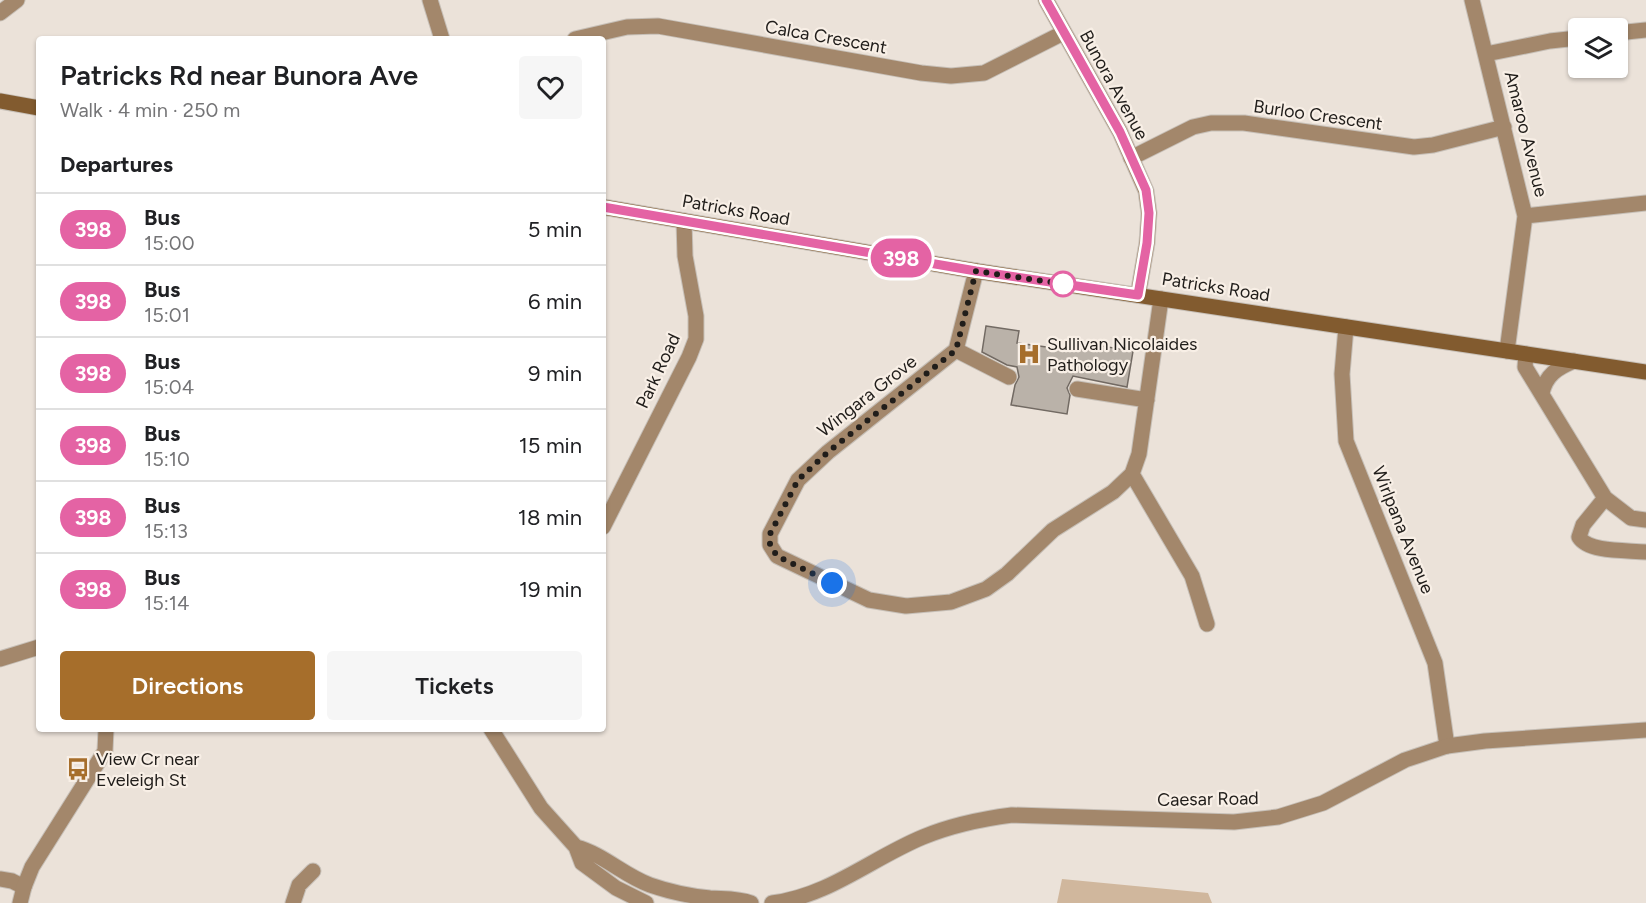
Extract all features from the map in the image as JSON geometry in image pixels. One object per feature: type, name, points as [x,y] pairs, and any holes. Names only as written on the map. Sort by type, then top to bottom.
[{"type":"main road","points":[[0,101],[36,107]]},
{"type":"main road","name":"Patricks Road","points":[[606,208],[976,271],[1646,372]]},
{"type":"street","points":[[0,13],[17,0]]},
{"type":"street","points":[[430,0],[441,36]]},
{"type":"street","name":"Bunora Avenue","points":[[1046,0],[1120,132],[1146,190],[1149,213],[1147,243],[1138,295]]},
{"type":"street","name":"Amaroo Avenue","points":[[1472,0],[1525,216],[1507,351]]},
{"type":"street","name":"Calca Crescent","points":[[588,36],[627,27],[658,26],[921,73],[951,76],[984,73],[1063,33]]},
{"type":"street","points":[[1628,32],[1646,30]]},
{"type":"street","points":[[1486,54],[1568,39]]},
{"type":"street","name":"Burloo Crescent","points":[[1131,158],[1193,127],[1211,123],[1244,123],[1414,147],[1433,145],[1504,127]]},
{"type":"street","points":[[1525,216],[1646,203]]},
{"type":"street","name":"Park Road","points":[[606,521],[696,339],[696,316],[685,256],[684,221]]},
{"type":"street","points":[[976,271],[956,350],[1009,377]]},
{"type":"street","points":[[1161,299],[1139,454],[1132,474],[1192,576],[1207,624]]},
{"type":"street","name":"Wirlpana Avenue","points":[[1346,327],[1342,374],[1346,441],[1435,663],[1447,746]]},
{"type":"street","name":"Wingara Grove","points":[[956,350],[828,452],[798,480],[770,534],[770,545],[777,556],[869,600],[906,606],[951,602],[986,589],[1007,574],[1053,530],[1113,492],[1132,474]]},
{"type":"street","points":[[1526,354],[1525,367],[1605,498],[1630,518],[1646,520]]},
{"type":"street","points":[[1542,393],[1547,378],[1553,371],[1574,361]]},
{"type":"street","points":[[1077,390],[1147,400]]},
{"type":"street","points":[[1605,498],[1582,525],[1579,537],[1583,544],[1592,548],[1646,552]]},
{"type":"street","points":[[0,659],[36,648]]},
{"type":"street","name":"Caesar Road","points":[[772,903],[796,898],[842,880],[921,837],[978,819],[1012,816],[1234,822],[1278,817],[1323,803],[1405,760],[1447,746],[1485,741],[1646,730]]},
{"type":"street","points":[[20,903],[24,887],[42,849],[101,759],[106,732]]},
{"type":"street","points":[[493,732],[540,808],[576,847],[582,863],[616,888],[646,903]]},
{"type":"street","points":[[576,847],[591,851],[624,874],[672,897],[740,899],[752,903]]},
{"type":"street","points":[[293,903],[299,885],[313,871]]},
{"type":"street","points":[[0,879],[12,881],[24,887]]},
{"type":"street","points":[[616,888],[624,903]]},
{"type":"shaded area","points":[[1062,879],[1208,893],[1212,903],[1057,903]]},
{"type":"building","points":[[986,326],[1019,331],[1017,343],[1076,351],[1077,342],[1133,351],[1127,387],[1073,376],[1067,388],[1070,395],[1067,414],[1011,405],[1019,377],[1017,367],[1007,365],[982,352]]},
{"type":"bus line","name":"398","points":[[606,208],[976,271],[1138,295],[1147,243],[1149,213],[1146,190],[1120,132],[1046,0]]},
{"type":"place","name":"Sullivan Nicolaides Pathology","points":[[1029,354]]},
{"type":"place","name":"View Cr near Eveleigh St","points":[[78,769]]},
{"type":"route","points":[[832,583],[777,556],[770,545],[770,534],[798,480],[828,452],[956,350],[976,271],[1063,284]]}]
